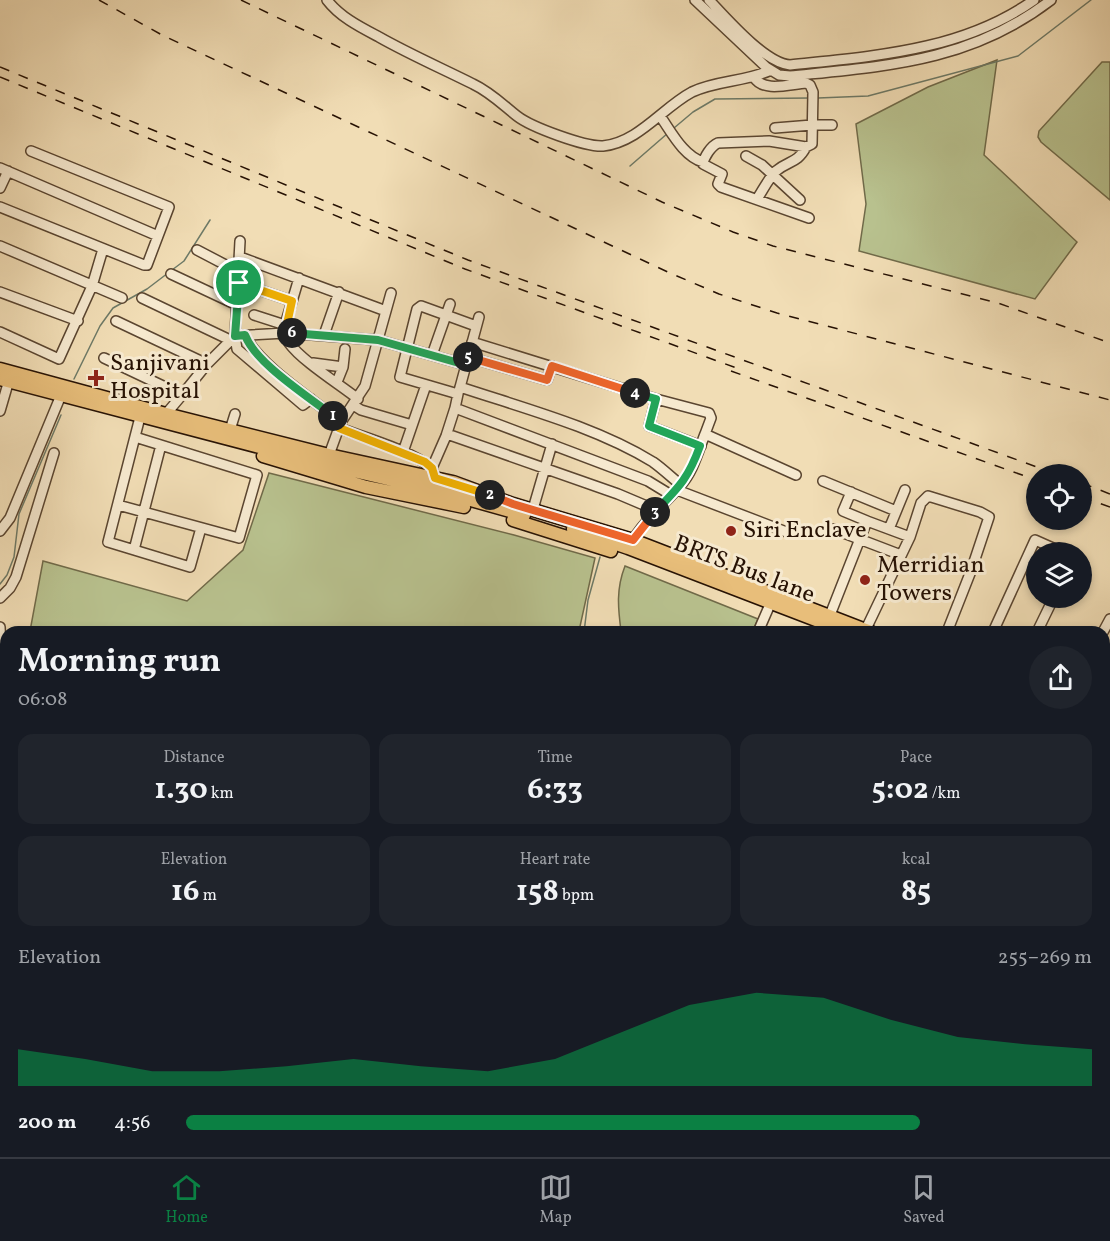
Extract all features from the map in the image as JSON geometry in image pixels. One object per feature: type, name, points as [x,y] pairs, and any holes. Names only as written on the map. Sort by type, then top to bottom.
[{"type":"main road","points":[[0,369],[533,509],[633,540],[859,626]]},
{"type":"main road","points":[[2,383],[366,487],[433,484],[532,525],[626,556],[810,626]]},
{"type":"main road","name":"BRTS Bus lane","points":[[2,383],[328,465],[433,484],[586,533],[831,626]]},
{"type":"street","points":[[327,0],[343,15],[364,29],[421,61],[491,93],[519,117],[589,145],[602,146],[629,137],[690,93],[708,86],[754,77],[771,70]]},
{"type":"street","points":[[695,0],[771,70],[779,75],[790,76],[856,70],[932,57],[998,33],[1034,14],[1051,0]]},
{"type":"street","points":[[709,0],[768,57],[780,64],[790,66],[885,55],[934,45],[992,25],[1034,0]]},
{"type":"street","points":[[754,77],[759,84],[766,86],[806,83],[810,85],[813,97],[812,144],[806,147],[797,160],[772,175],[757,200]]},
{"type":"street","points":[[660,116],[688,153],[704,165],[722,174],[718,184],[721,187],[809,218]]},
{"type":"street","points":[[775,128],[832,125]]},
{"type":"street","points":[[703,162],[718,143],[769,141],[806,147]]},
{"type":"street","points":[[0,207],[146,266],[169,207],[31,151]]},
{"type":"street","points":[[746,156],[762,165],[800,200]]},
{"type":"street","points":[[0,188],[4,170],[158,236]]},
{"type":"street","points":[[240,241],[242,258],[237,305],[237,349],[303,405],[309,402],[339,428],[425,462],[433,484]]},
{"type":"street","points":[[0,246],[122,298]]},
{"type":"street","points":[[0,332],[58,359],[78,321],[103,249]]},
{"type":"street","points":[[197,250],[239,272]]},
{"type":"street","points":[[242,258],[386,311]]},
{"type":"street","points":[[171,274],[237,305]]},
{"type":"street","points":[[299,278],[285,329],[288,342],[337,382],[361,410],[412,425]]},
{"type":"street","points":[[240,283],[292,301]]},
{"type":"street","points":[[0,292],[78,321]]},
{"type":"street","points":[[324,335],[339,292]]},
{"type":"street","points":[[329,455],[339,428],[365,386],[391,293]]},
{"type":"street","points":[[141,298],[238,336],[285,329]]},
{"type":"street","points":[[432,355],[450,304]]},
{"type":"street","points":[[433,484],[455,408],[459,390],[478,321],[418,307],[400,377],[426,385],[459,390],[573,425],[620,445],[655,464],[676,490]]},
{"type":"street","points":[[254,315],[285,329],[378,340],[432,355],[547,380],[552,366]]},
{"type":"street","points":[[116,321],[207,364]]},
{"type":"street","points":[[166,414],[207,364],[238,336]]},
{"type":"street","points":[[472,342],[709,413],[711,418],[693,466],[676,490],[653,513],[633,540]]},
{"type":"street","points":[[337,382],[343,367],[345,350]]},
{"type":"street","points":[[104,358],[182,395]]},
{"type":"street","points":[[312,363],[343,367]]},
{"type":"street","points":[[0,411],[2,383]]},
{"type":"street","points":[[403,452],[426,385]]},
{"type":"street","points":[[656,399],[649,426],[700,446]]},
{"type":"street","points":[[0,531],[10,518],[59,400]]},
{"type":"street","points":[[455,408],[789,533]]},
{"type":"street","points":[[230,430],[235,414]]},
{"type":"street","points":[[139,421],[108,542],[190,567],[201,528]]},
{"type":"street","points":[[447,434],[618,494],[644,505],[653,513]]},
{"type":"street","points":[[705,434],[796,475]]},
{"type":"street","points":[[118,505],[239,538],[257,475],[135,436]]},
{"type":"street","points":[[533,509],[552,444]]},
{"type":"street","points":[[134,550],[161,445]]},
{"type":"street","points":[[0,598],[16,577],[54,453]]},
{"type":"street","points":[[823,481],[896,511]]},
{"type":"street","points":[[889,529],[905,490]]},
{"type":"street","points":[[851,492],[843,511],[910,537]]},
{"type":"street","points":[[871,626],[910,537],[921,503],[928,496],[980,512],[989,518],[972,571],[949,626]]},
{"type":"street","points":[[830,615],[867,521]]},
{"type":"street","points":[[833,530],[902,555]]},
{"type":"street","points":[[996,626],[1026,560]]},
{"type":"street","points":[[1040,626],[1049,608]]},
{"type":"street","points":[[761,626],[768,609]]},
{"type":"street","points":[[0,627],[0,646]]},
{"type":"green space","points":[[997,60],[984,155],[1077,242],[1035,299],[859,251],[866,204],[856,124],[928,87]]},
{"type":"green space","points":[[1102,62],[1110,62],[1110,200],[1038,137],[1039,131]]},
{"type":"green space","points":[[269,473],[514,535],[595,558],[580,626],[31,626],[43,561],[187,601],[243,550]]},
{"type":"green space","points":[[625,566],[758,619],[755,626],[620,626],[618,599]]},
{"type":"waterway","points":[[818,98],[868,96],[1018,56],[1091,0]]},
{"type":"waterway","points":[[674,128],[693,112],[715,99],[810,98]]},
{"type":"waterway","points":[[630,166],[668,133]]},
{"type":"waterway","points":[[172,270],[184,261],[210,220]]},
{"type":"waterway","points":[[74,379],[100,326],[113,308],[147,289],[168,273]]},
{"type":"waterway","points":[[0,584],[7,575],[14,557],[19,514],[61,415]]},
{"type":"waterway","points":[[585,626],[588,600],[600,557]]},
{"type":"railway","points":[[99,0],[162,35],[719,294],[777,313],[1110,400]]},
{"type":"railway","points":[[241,0],[662,202],[733,232],[773,246],[998,303],[1110,343]]},
{"type":"railway","points":[[0,67],[468,260],[1029,464]]},
{"type":"railway","points":[[0,77],[465,269],[742,370]]},
{"type":"railway","points":[[731,371],[1026,476]]},
{"type":"railway","points":[[1092,487],[1110,494]]},
{"type":"railway","points":[[1092,501],[1110,507]]},
{"type":"place","name":"Sanjivani Hospital","points":[[96,378]]},
{"type":"place","name":"Siri Enclave","points":[[731,531]]},
{"type":"place","name":"Merridian Towers","points":[[865,580]]},
{"type":"route","points":[[239,283],[292,301],[285,333],[378,340],[466,365],[468,357],[547,380],[552,366],[656,399],[649,426],[700,446],[693,466],[681,485],[653,513],[633,540],[435,478],[432,468],[425,462],[339,428],[341,423],[270,366],[249,346],[245,335],[235,336],[239,283]]}]
